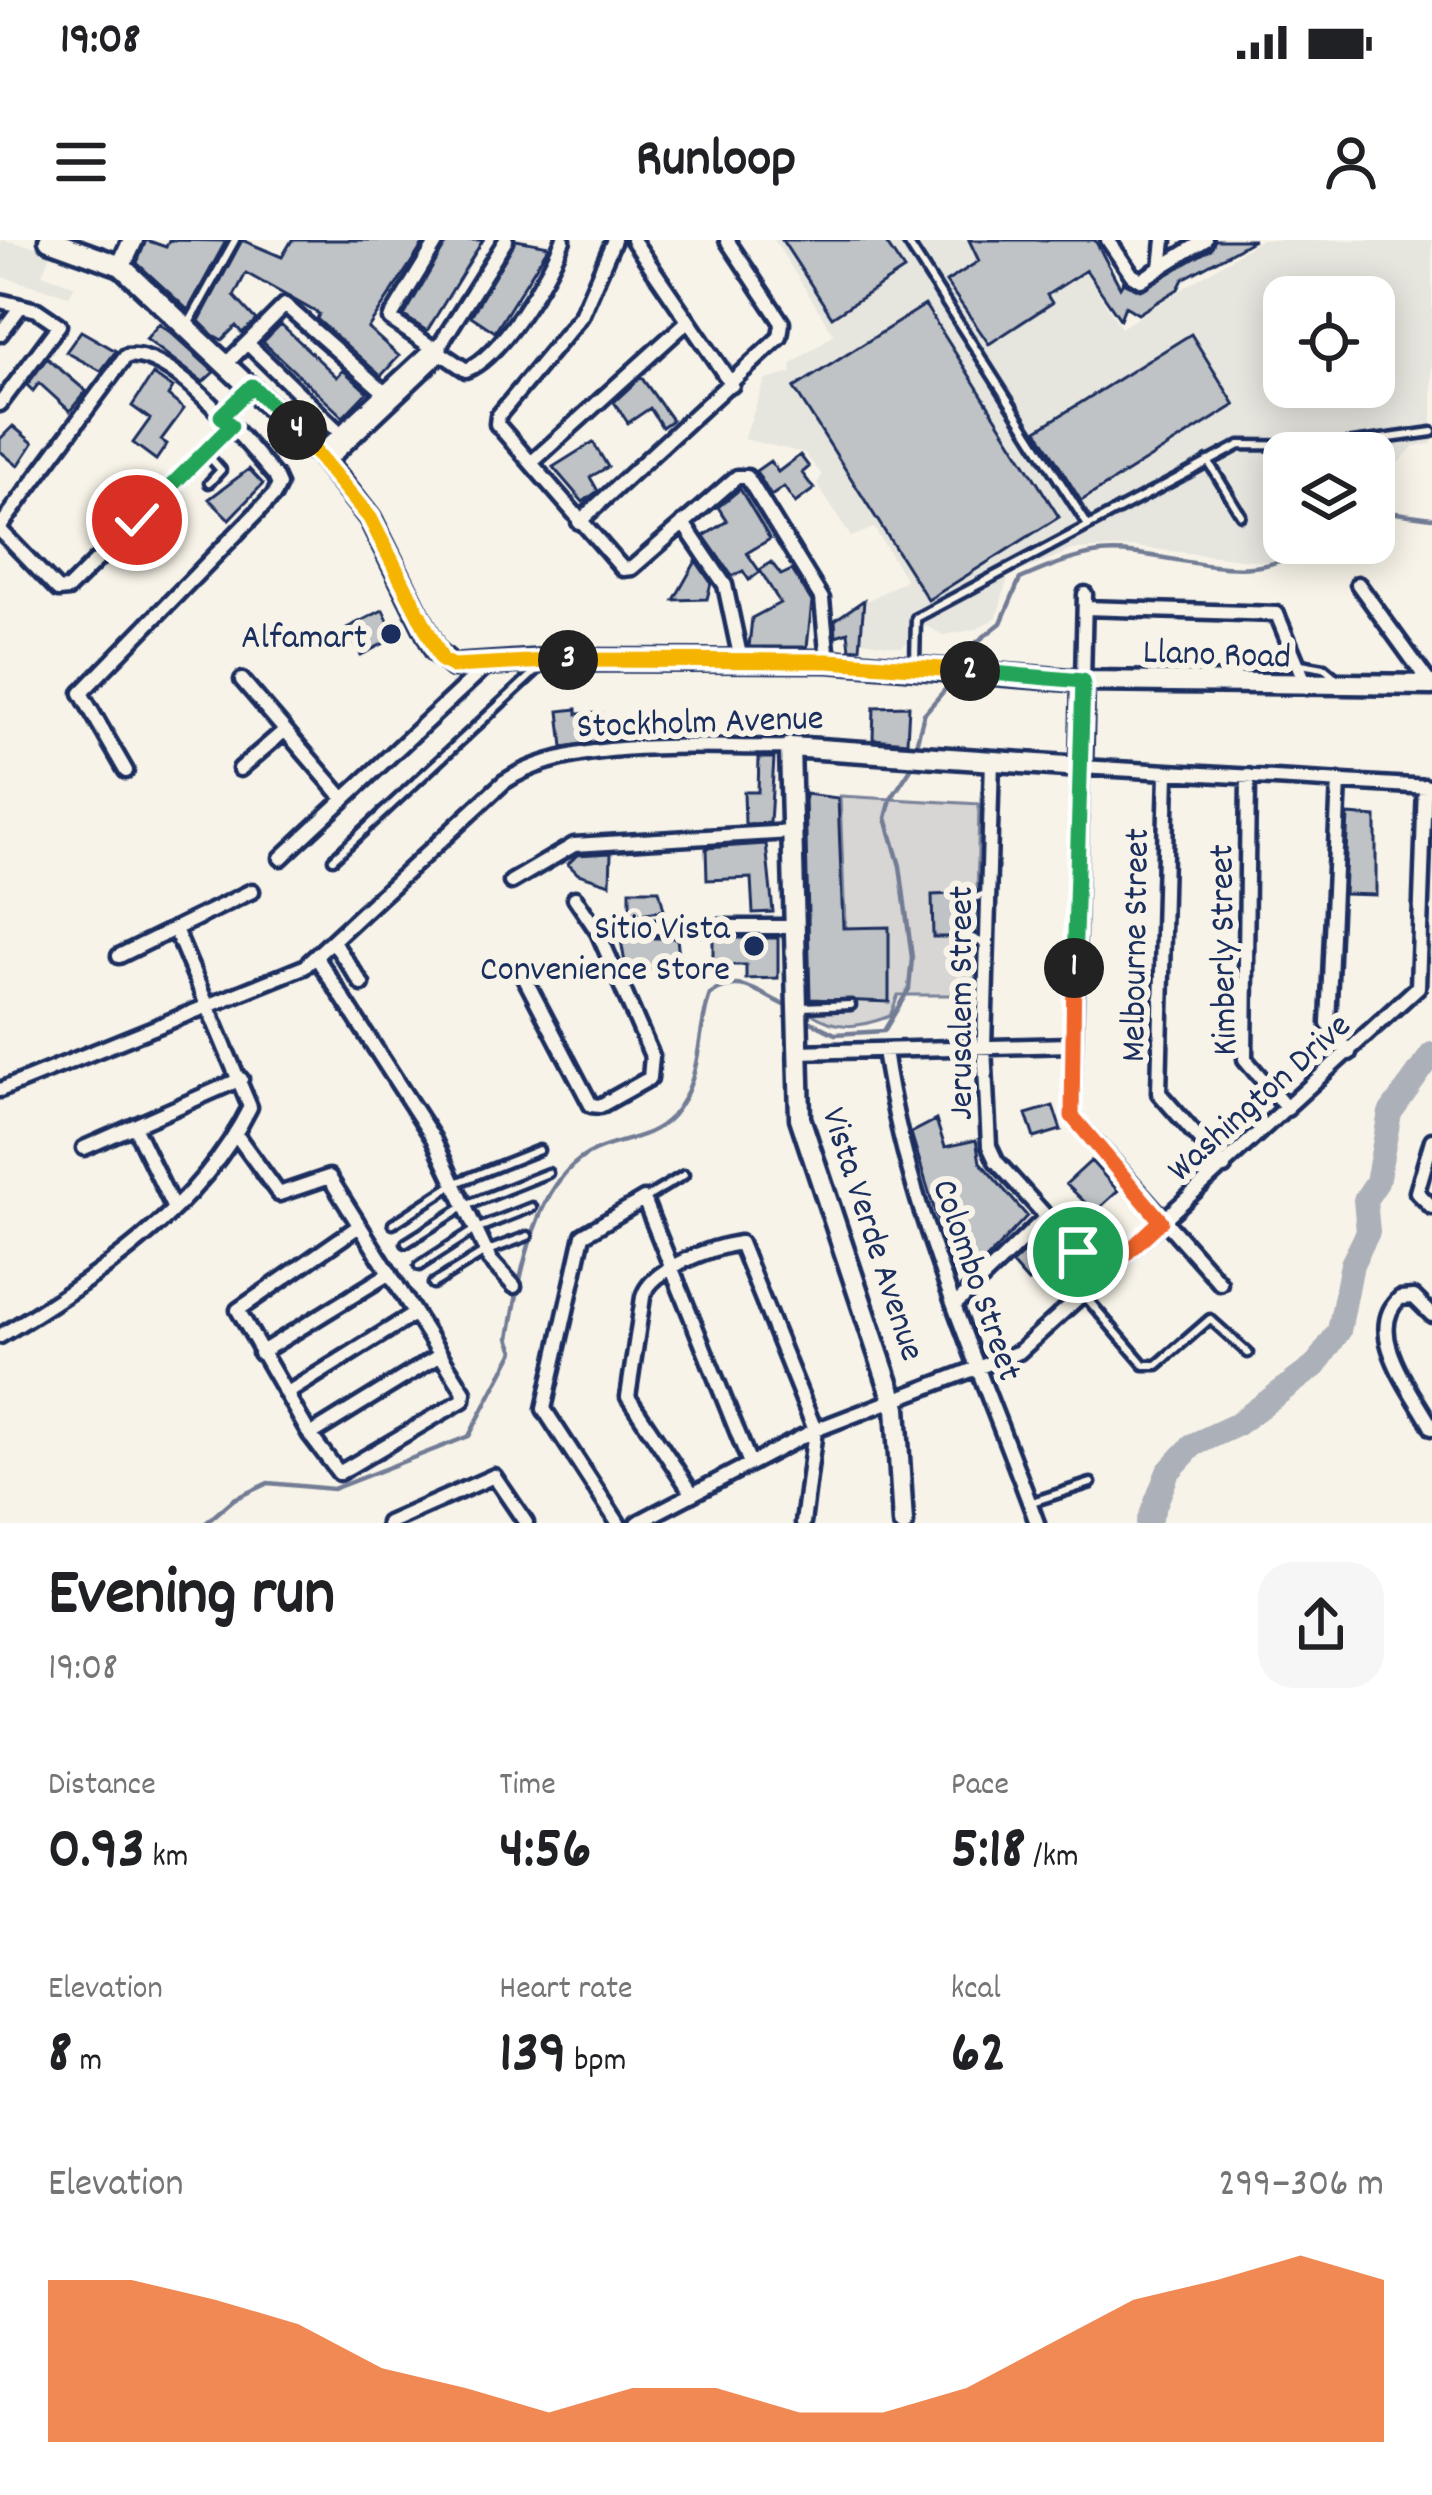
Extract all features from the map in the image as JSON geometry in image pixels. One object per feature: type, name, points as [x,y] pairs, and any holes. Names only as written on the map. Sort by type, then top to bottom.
[{"type":"main road","name":"Llano Road","points":[[49,240],[121,266],[228,362],[323,458],[370,518],[442,660],[453,666],[547,660],[828,661],[1083,681],[1432,685]]},
{"type":"main road","points":[[121,266],[133,240]]},
{"type":"main road","points":[[1081,767],[1083,681]]},
{"type":"main road","name":"Stockholm Avenue","points":[[790,747],[1081,767]]},
{"type":"main road","name":"Vista Verde Avenue","points":[[790,747],[797,1052],[805,1142],[893,1396],[903,1523]]},
{"type":"street","points":[[438,240],[390,319],[466,370],[479,363],[524,307],[563,240]]},
{"type":"street","points":[[323,458],[437,349],[506,240]]},
{"type":"street","points":[[614,240],[580,316],[498,416],[497,424],[623,569],[632,568],[737,477],[747,477],[822,599],[828,661]]},
{"type":"street","points":[[634,240],[732,385]]},
{"type":"street","points":[[579,522],[732,385],[783,329],[727,240]]},
{"type":"street","points":[[1108,240],[1138,280],[1205,240]]},
{"type":"street","points":[[1161,268],[1164,240]]},
{"type":"street","points":[[0,301],[57,322],[59,328],[3,395]]},
{"type":"street","points":[[0,334],[21,306]]},
{"type":"street","points":[[228,362],[281,308],[290,307],[384,392]]},
{"type":"street","points":[[531,463],[688,321]]},
{"type":"street","points":[[247,343],[340,433]]},
{"type":"street","points":[[323,458],[340,433],[437,349]]},
{"type":"street","points":[[126,771],[80,693],[274,495],[279,485],[275,476],[226,421],[174,373],[146,356],[127,356],[0,528],[63,591],[206,452],[226,421],[252,386]]},
{"type":"street","points":[[683,523],[725,585],[741,660]]},
{"type":"street","points":[[1358,584],[1432,685]]},
{"type":"street","points":[[1083,681],[1085,601],[1277,614],[1307,687]]},
{"type":"street","points":[[281,858],[489,663]]},
{"type":"street","points":[[242,680],[344,799]]},
{"type":"street","points":[[240,769],[284,731]]},
{"type":"street","name":"Stockholm Avenue","points":[[0,1090],[317,958],[504,782],[538,762],[578,754],[790,747]]},
{"type":"street","name":"Jerusalem Street","points":[[992,759],[984,1047],[989,1146],[1045,1218],[1101,1277]]},
{"type":"street","points":[[1081,767],[1072,1116],[1220,1283]]},
{"type":"street","name":"Stockholm Avenue","points":[[1081,767],[1429,787]]},
{"type":"street","name":"Melbourne Street","points":[[1167,772],[1159,1093],[1224,1167]]},
{"type":"street","name":"Kimberly Street","points":[[1248,776],[1245,1059],[1286,1109]]},
{"type":"street","points":[[1339,782],[1328,1023],[1348,1053]]},
{"type":"street","points":[[1426,951],[1429,787]]},
{"type":"street","points":[[511,882],[574,845],[791,832]]},
{"type":"street","points":[[119,956],[252,890]]},
{"type":"street","points":[[523,975],[585,1099],[600,1106],[650,1078],[653,1066],[598,932],[575,898]]},
{"type":"street","points":[[598,932],[639,927],[793,928]]},
{"type":"street","points":[[0,1336],[105,1268],[174,1209],[250,1107],[175,929]]},
{"type":"street","points":[[334,943],[362,984]]},
{"type":"street","name":"Washington Drive","points":[[637,1523],[814,1430],[893,1396],[1019,1352],[1418,987],[1426,951]]},
{"type":"street","points":[[317,958],[408,1097],[456,1183],[485,1252],[514,1286]]},
{"type":"street","points":[[797,1052],[1071,1045]]},
{"type":"street","name":"Colombo Street","points":[[884,1049],[892,1107],[976,1368],[1037,1523]]},
{"type":"street","points":[[84,1148],[241,1079]]},
{"type":"street","points":[[134,1126],[174,1209]]},
{"type":"street","points":[[235,1133],[279,1194],[291,1194],[325,1176],[359,1226],[390,1273],[464,1392],[463,1400],[339,1473],[310,1435],[238,1316],[240,1305],[359,1226]]},
{"type":"street","points":[[1432,1140],[1417,1192],[1432,1208]]},
{"type":"street","points":[[618,1523],[544,1409],[583,1235],[644,1199],[749,1461]]},
{"type":"street","points":[[956,1304],[1045,1218]]},
{"type":"street","points":[[692,1492],[626,1387],[645,1288],[674,1268],[735,1243],[746,1247],[814,1430],[803,1523]]},
{"type":"street","points":[[260,1353],[390,1273]]},
{"type":"street","points":[[1432,1315],[1414,1298],[1400,1298],[1388,1312],[1384,1334],[1432,1428]]},
{"type":"street","points":[[286,1394],[414,1314]]},
{"type":"street","points":[[310,1435],[440,1355]]},
{"type":"street","points":[[388,1523],[494,1476],[526,1523]]},
{"type":"lane","points":[[187,326],[235,240]]},
{"type":"lane","points":[[906,240],[1087,524]]},
{"type":"lane","points":[[915,667],[916,618],[1087,524],[1128,509],[1240,445],[1332,446],[1432,432]]},
{"type":"lane","points":[[206,452],[221,470],[209,483]]},
{"type":"lane","points":[[1208,461],[1241,515]]},
{"type":"lane","points":[[333,859],[547,660]]},
{"type":"lane","points":[[1299,664],[1330,671],[1342,687]]},
{"type":"lane","points":[[987,945],[968,936],[962,923],[970,900],[988,892]]},
{"type":"lane","points":[[798,1007],[851,1005]]},
{"type":"lane","points":[[393,1224],[456,1183],[538,1150]]},
{"type":"lane","points":[[406,1243],[466,1206],[548,1173]]},
{"type":"lane","points":[[644,1199],[684,1175]]},
{"type":"lane","points":[[419,1266],[476,1229],[532,1207]]},
{"type":"lane","points":[[434,1284],[485,1252],[528,1236]]},
{"type":"lane","points":[[1084,1295],[1144,1365],[1157,1365],[1210,1319],[1248,1353]]},
{"type":"lane","points":[[1030,1503],[1091,1483]]},
{"type":"shaded area","points":[[1,240],[53,250],[42,274],[75,286],[69,296],[0,276]]},
{"type":"shaded area","points":[[774,240],[1065,240],[1121,328],[1260,240],[1432,240],[1432,444],[1414,446],[1395,466],[1395,432],[1263,432],[1263,561],[1135,547],[1072,550],[1008,577],[997,617],[977,629],[944,635],[926,626],[902,647],[862,641],[865,602],[906,580],[874,528],[851,537],[817,484],[822,475],[804,453],[744,439],[765,380],[792,373],[791,365],[834,334]]},
{"type":"shaded area","points":[[840,796],[979,804],[975,995],[898,995],[890,1016],[858,1025],[839,1025],[809,1012],[809,1005],[848,1001]]},
{"type":"building","points":[[146,240],[166,247],[169,240],[226,241],[188,310],[137,263]]},
{"type":"building","points":[[242,240],[282,257],[292,240],[426,240],[368,328],[399,356],[381,376],[317,319],[319,314],[246,273],[234,296],[256,320],[242,333],[236,326],[222,340],[213,335],[199,321]]},
{"type":"building","points":[[448,240],[483,240],[427,331],[404,316]]},
{"type":"building","points":[[516,240],[549,246],[495,332],[471,316]]},
{"type":"building","points":[[782,240],[884,240],[904,270],[832,317]]},
{"type":"building","points":[[969,240],[1095,240],[1120,287],[1123,282],[1140,290],[1211,249],[1215,240],[1254,240],[1183,279],[1178,289],[1138,314],[1125,306],[1120,319],[1086,270],[1047,295],[1052,303],[989,344],[946,282],[979,261]]},
{"type":"building","points":[[925,305],[1059,517],[928,600],[794,388]]},
{"type":"building","points":[[159,324],[214,372],[203,382],[146,339]]},
{"type":"building","points":[[281,324],[337,377],[343,370],[367,392],[343,417],[263,342]]},
{"type":"building","points":[[81,331],[116,351],[101,371],[66,352]]},
{"type":"building","points":[[1191,334],[1235,405],[1081,501],[1037,430]]},
{"type":"building","points":[[47,358],[86,391],[70,411],[39,383],[33,391],[27,385]]},
{"type":"building","points":[[153,374],[173,388],[168,396],[184,409],[161,440],[167,444],[156,460],[133,443],[150,419],[132,406]]},
{"type":"building","points":[[641,377],[672,420],[662,427],[650,408],[628,423],[614,402]]},
{"type":"building","points":[[13,426],[33,443],[18,466],[0,451],[0,439]]},
{"type":"building","points":[[593,442],[608,467],[590,477],[598,491],[583,502],[553,467]]},
{"type":"building","points":[[800,455],[809,467],[802,473],[814,489],[795,503],[784,487],[771,496],[756,471],[770,461],[778,472]]},
{"type":"building","points":[[249,469],[263,484],[229,519],[209,499]]},
{"type":"building","points":[[740,489],[770,539],[747,553],[760,572],[749,580],[743,571],[732,576],[704,536],[727,521],[718,507]]},
{"type":"building","points":[[696,561],[711,583],[707,599],[674,600]]},
{"type":"building","points":[[771,562],[781,575],[792,570],[812,602],[807,647],[749,647],[752,618],[780,603],[760,570]]},
{"type":"building","points":[[864,600],[860,648],[850,649],[848,632],[836,636],[835,620]]},
{"type":"building","points":[[383,610],[396,637],[361,655],[347,628]]},
{"type":"building","points":[[909,706],[907,742],[873,739],[874,707]]},
{"type":"building","points":[[577,709],[577,714],[602,713],[605,740],[563,747],[559,711]]},
{"type":"building","points":[[759,758],[774,758],[770,823],[745,824],[744,792],[758,792]]},
{"type":"building","points":[[805,794],[838,798],[843,928],[889,927],[889,1002],[810,999]]},
{"type":"building","points":[[1348,815],[1376,817],[1376,895],[1344,894]]},
{"type":"building","points":[[766,844],[773,912],[753,913],[751,878],[707,880],[706,848]]},
{"type":"building","points":[[611,853],[610,884],[578,874],[568,864],[577,855]]},
{"type":"building","points":[[630,890],[659,890],[664,910],[630,916]]},
{"type":"building","points":[[955,894],[956,937],[933,937],[932,895]]},
{"type":"building","points":[[677,938],[680,967],[626,969],[621,940]]},
{"type":"building","points":[[713,938],[778,938],[778,978],[746,979],[746,965],[713,965]]},
{"type":"building","points":[[1053,1106],[1061,1130],[1034,1138],[1026,1114]]},
{"type":"building","points":[[936,1120],[945,1147],[976,1140],[980,1162],[1027,1216],[975,1271],[955,1278],[911,1133]]},
{"type":"building","points":[[1091,1161],[1118,1191],[1095,1212],[1066,1184]]},
{"type":"building","points":[[1043,1234],[1086,1277],[1067,1293],[1043,1268],[1028,1282],[1012,1264]]},
{"type":"waterway","points":[[1395,513],[1432,518]]},
{"type":"waterway","points":[[958,657],[1001,623],[1020,579],[1069,560],[1125,553],[1235,568],[1267,564]]},
{"type":"waterway","points":[[917,741],[924,714],[949,685]]},
{"type":"waterway","points":[[807,1020],[835,1034],[884,1031],[909,989],[912,958],[900,866],[886,818],[891,799],[914,764]]},
{"type":"waterway","points":[[206,1523],[234,1499],[268,1483],[333,1489],[469,1436],[514,1351],[509,1338],[524,1263],[554,1188],[588,1154],[653,1131],[672,1116],[694,1073],[710,994],[738,985],[784,1005]]},
{"type":"waterway","points":[[1148,1523],[1168,1472],[1193,1445],[1236,1425],[1315,1366],[1339,1331],[1352,1264],[1368,1232],[1365,1200],[1377,1182],[1390,1113],[1432,1054]]},
{"type":"place","name":"Alfamart","points":[[391,634]]},
{"type":"place","name":"Sitio Vista Convenience Store","points":[[754,946]]},
{"type":"route","points":[[137,520],[231,426],[221,416],[252,386],[348,486],[370,518],[436,651],[453,666],[547,660],[828,661],[1083,681],[1072,1116],[1078,1129],[1161,1221],[1101,1277],[1078,1252]]}]
